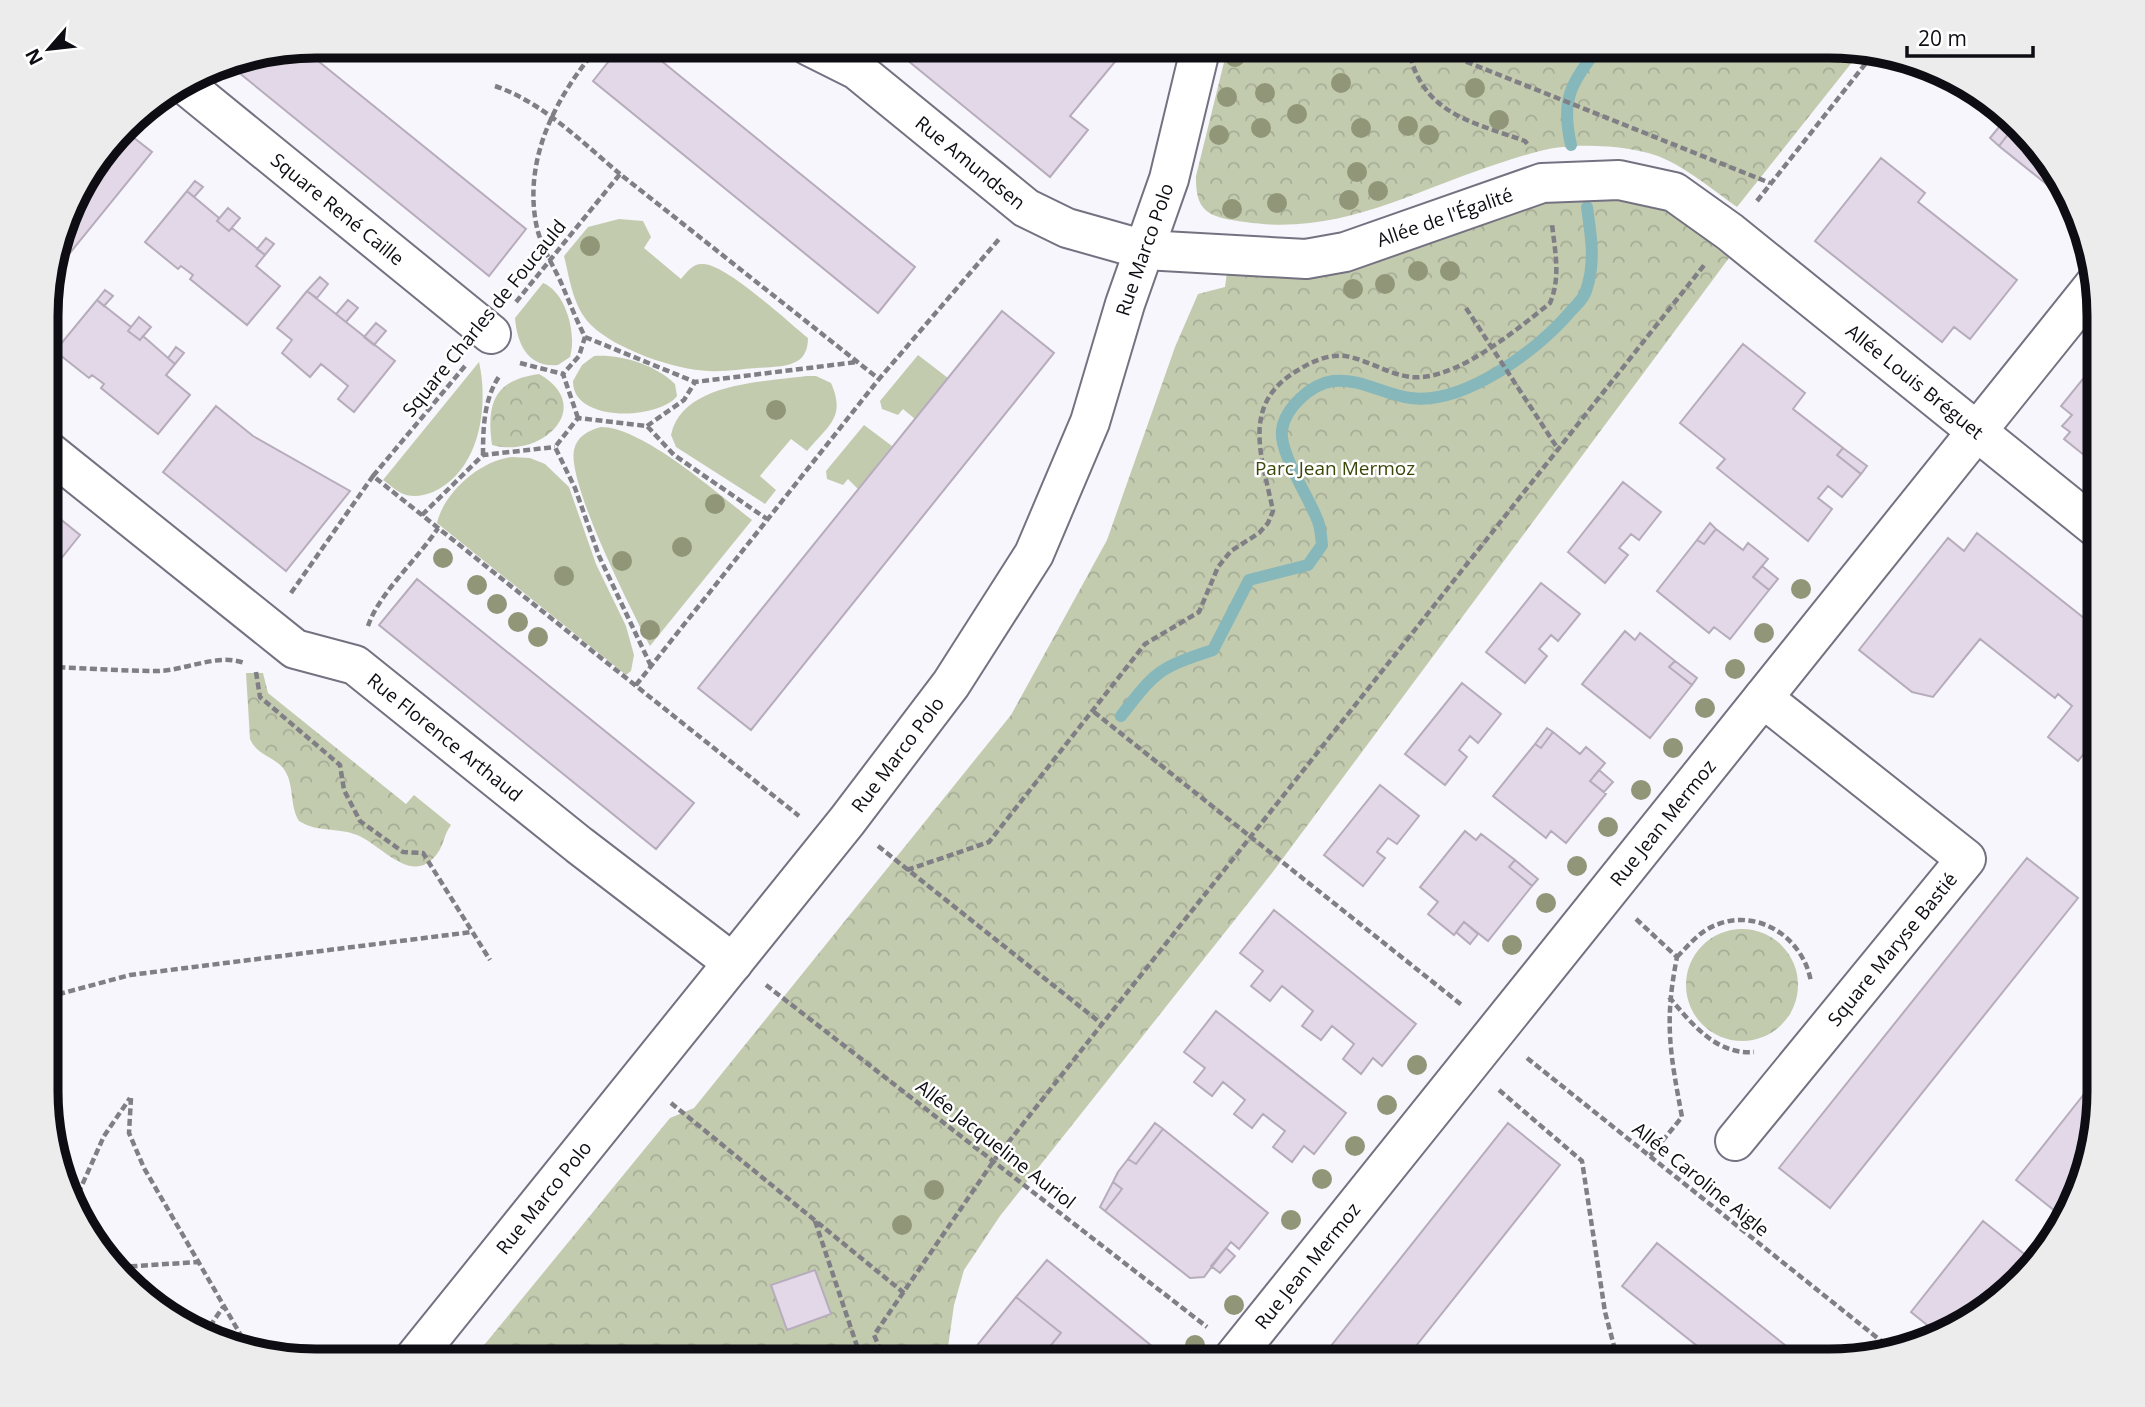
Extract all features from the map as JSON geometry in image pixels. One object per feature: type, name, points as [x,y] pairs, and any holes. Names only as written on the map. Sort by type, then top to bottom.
[{"type":"street","name":"Rue Amundsen","points":[[833,58],[857,70],[1026,208],[1067,228],[1145,250]]},
{"type":"street","name":"Rue Marco Polo","points":[[422,1349],[839,832],[951,684],[1034,554],[1090,422],[1170,179],[1198,58]]},
{"type":"street","name":"Square René Caille","points":[[191,90],[491,334]]},
{"type":"street","name":"Allée de l'Égalité","points":[[1145,250],[1306,259],[1366,246],[1489,199],[1542,183],[1619,180],[1674,192],[1730,232]]},
{"type":"street","name":"Allée Louis Bréguet","points":[[1730,232],[2087,520]]},
{"type":"street","name":"Rue Jean Mermoz","points":[[1241,1349],[2086,295]]},
{"type":"street","name":"Rue Florence Arthaud","points":[[58,459],[295,649],[355,665],[579,845],[733,963]]},
{"type":"street","name":"Square Maryse Bastié","points":[[1735,1142],[1966,859],[1763,698]]},
{"type":"path","points":[[589,58],[570,80],[552,118],[539,149],[533,185],[537,229],[585,337],[695,382],[858,362]]},
{"type":"path","points":[[907,870],[989,842],[1145,644],[1199,612],[1218,567],[1231,551],[1268,523],[1273,511],[1259,444],[1259,425],[1262,407],[1275,386],[1312,362],[1329,357],[1345,356],[1419,378],[1442,374],[1491,345],[1550,303],[1557,287],[1552,221],[1542,183],[1525,141],[1474,123],[1440,105],[1417,80],[1411,58]]},
{"type":"path","points":[[1457,58],[1770,183]]},
{"type":"path","points":[[880,1349],[874,1335],[995,1159],[1868,61]]},
{"type":"path","points":[[495,86],[510,91],[552,118],[879,379]]},
{"type":"path","name":"Square Charles de Foucauld","points":[[267,628],[373,476],[620,174]]},
{"type":"path","points":[[635,685],[879,379],[1026,208]]},
{"type":"path","points":[[1466,308],[1558,449]]},
{"type":"path","points":[[578,418],[563,374],[579,356],[585,337]]},
{"type":"path","points":[[483,455],[483,429],[491,388],[504,370]]},
{"type":"path","points":[[648,426],[684,400],[695,382]]},
{"type":"path","points":[[578,418],[648,426],[674,455],[767,519]]},
{"type":"path","points":[[422,515],[483,455],[555,447],[578,418]]},
{"type":"path","points":[[555,447],[575,488],[599,556],[651,666]]},
{"type":"path","points":[[373,476],[635,685],[839,832],[907,870],[1102,1024]]},
{"type":"path","points":[[355,665],[371,617],[438,528]]},
{"type":"path","points":[[58,667],[159,671],[187,668],[229,658],[267,671]]},
{"type":"path","points":[[255,667],[260,697],[340,765],[344,790],[360,821],[403,852],[423,853],[490,960]]},
{"type":"path","name":"Allée Caroline Aigle","points":[[1094,712],[1884,1343]]},
{"type":"path","points":[[1608,892],[1677,957]]},
{"type":"path","points":[[1650,1156],[1682,1117],[1668,1039],[1669,996],[1677,957],[1707,930],[1743,919],[1762,922],[1780,932],[1794,945],[1805,963],[1811,987]]},
{"type":"path","points":[[58,994],[130,975],[472,932]]},
{"type":"path","name":"Allée Jacqueline Auriol","points":[[733,963],[793,1003],[995,1159],[1225,1349]]},
{"type":"path","points":[[1669,996],[1698,1031],[1734,1054],[1760,1052]]},
{"type":"path","points":[[1469,1064],[1582,1161],[1605,1312],[1615,1349]]},
{"type":"path","points":[[640,1078],[904,1293]]},
{"type":"path","points":[[78,1193],[104,1136],[131,1098],[129,1133],[144,1168],[242,1338]]},
{"type":"path","points":[[815,1220],[858,1349]]},
{"type":"path","points":[[127,1267],[198,1262]]},
{"type":"path","points":[[210,1327],[223,1306]]},
{"type":"green space","points":[[1225,58],[1855,59],[1737,207],[1667,160],[1643,152],[1601,146],[1562,147],[1523,156],[1376,208],[1313,223],[1280,225],[1215,216],[1202,206],[1196,189],[1196,176]]},
{"type":"green space","name":"Parc Jean Mermoz","points":[[1597,197],[1650,203],[1680,219],[1729,258],[1272,873],[1000,1216],[964,1270],[954,1305],[948,1349],[481,1349],[670,1118],[694,1108],[1011,715],[1107,540],[1175,347],[1198,294],[1225,287],[1227,272],[1330,275],[1533,204]]},
{"type":"green space","points":[[619,219],[643,221],[651,237],[644,248],[681,279],[693,267],[702,264],[725,272],[740,282],[808,338],[803,355],[798,361],[784,366],[721,371],[695,370],[646,357],[602,334],[580,310],[564,256],[588,227]]},
{"type":"green space","points":[[543,283],[558,295],[571,326],[570,357],[558,365],[539,363],[532,358],[522,345],[516,328],[515,318]]},
{"type":"green space","points":[[918,355],[948,378],[915,419],[903,409],[898,415],[882,409],[880,401]]},
{"type":"green space","points":[[594,356],[615,357],[648,366],[675,384],[677,396],[653,410],[636,413],[601,411],[586,404],[576,395],[573,381],[582,365]]},
{"type":"green space","points":[[479,362],[483,398],[477,436],[471,453],[449,482],[433,492],[413,496],[399,492],[383,480]]},
{"type":"green space","points":[[539,374],[556,387],[563,401],[563,415],[556,427],[544,437],[528,444],[510,447],[492,445],[491,417],[497,396],[512,382]]},
{"type":"green space","points":[[816,376],[831,383],[837,404],[836,413],[828,427],[807,451],[791,439],[760,476],[776,490],[765,504],[676,447],[671,435],[678,417],[691,404],[707,395],[748,383]]},
{"type":"green space","points":[[864,425],[892,446],[858,489],[848,479],[843,485],[827,479],[826,471]]},
{"type":"green space","points":[[601,427],[638,438],[658,450],[752,520],[650,646],[603,548],[580,490],[574,450],[581,437]]},
{"type":"green space","points":[[530,458],[545,464],[569,487],[596,564],[626,626],[634,655],[631,671],[626,675],[437,523],[447,500],[476,471],[500,459]]},
{"type":"green space","points":[[246,673],[263,673],[268,693],[406,804],[414,795],[451,825],[437,854],[427,863],[407,865],[357,835],[313,827],[299,821],[287,774],[279,764],[257,749],[250,739]]},
{"type":"green space","points":[[1742,929],[1763,933],[1782,945],[1794,964],[1798,985],[1794,1006],[1782,1025],[1763,1037],[1742,1041],[1721,1037],[1702,1025],[1690,1006],[1686,985],[1690,964],[1702,945],[1721,933]]},
{"type":"building","points":[[314,58],[526,229],[489,276],[236,70],[282,60]]},
{"type":"building","points":[[611,58],[658,58],[915,267],[878,313],[593,81]]},
{"type":"building","points":[[905,58],[1118,58],[1070,116],[1088,130],[1050,177]]},
{"type":"building","points":[[2001,124],[2010,132],[1999,146],[1990,138]]},
{"type":"building","points":[[2010,132],[2034,159],[2055,191],[1999,146]]},
{"type":"building","points":[[131,135],[152,152],[64,260],[77,217],[92,187],[111,159]]},
{"type":"building","points":[[1881,158],[1925,193],[1918,202],[2017,280],[1970,339],[1954,327],[1942,342],[1815,241]]},
{"type":"building","points":[[195,181],[203,187],[194,197],[187,191]]},
{"type":"building","points":[[187,191],[219,218],[217,221],[229,231],[232,228],[265,255],[256,266],[280,286],[247,325],[190,279],[193,275],[181,266],[178,269],[145,242]]},
{"type":"building","points":[[228,208],[240,218],[229,231],[217,221]]},
{"type":"building","points":[[266,238],[274,244],[265,255],[257,249]]},
{"type":"building","points":[[320,277],[328,284],[317,298],[307,291]]},
{"type":"building","points":[[105,290],[113,296],[104,306],[97,300]]},
{"type":"building","points":[[307,291],[395,361],[354,412],[338,399],[348,386],[321,364],[310,377],[282,353],[292,340],[277,328]]},
{"type":"building","points":[[97,300],[131,327],[128,331],[140,340],[143,336],[175,364],[166,375],[190,395],[158,434],[101,388],[104,384],[92,375],[89,378],[58,353],[58,347]]},
{"type":"building","points":[[348,300],[358,308],[346,322],[336,314]]},
{"type":"building","points":[[1002,311],[1054,353],[751,730],[698,688]]},
{"type":"building","points":[[139,317],[151,327],[140,340],[128,331]]},
{"type":"building","points":[[376,323],[386,331],[374,345],[364,337]]},
{"type":"building","points":[[1743,344],[1805,393],[1793,409],[1843,448],[1837,455],[1861,474],[1842,497],[1828,486],[1818,498],[1832,509],[1808,541],[1717,468],[1725,459],[1680,423]]},
{"type":"building","points":[[176,347],[184,353],[175,364],[168,358]]},
{"type":"building","points":[[2087,374],[2087,457],[2064,439],[2070,432],[2062,426],[2072,415],[2061,406]]},
{"type":"building","points":[[216,406],[253,436],[350,491],[286,571],[163,472]]},
{"type":"building","points":[[1843,448],[1867,466],[1861,474],[1837,455]]},
{"type":"building","points":[[1623,482],[1661,512],[1639,540],[1631,534],[1619,548],[1628,555],[1605,583],[1568,552]]},
{"type":"building","points":[[58,517],[80,535],[58,562]]},
{"type":"building","points":[[1710,523],[1716,529],[1704,544],[1697,540]]},
{"type":"building","points":[[1716,529],[1743,550],[1748,543],[1768,559],[1753,577],[1769,590],[1730,639],[1714,627],[1709,633],[1657,591],[1697,540],[1704,544]]},
{"type":"building","points":[[1977,533],[2087,620],[2087,750],[2078,761],[2048,737],[2072,706],[2058,694],[2055,698],[1980,639],[1933,697],[1912,692],[1859,650],[1948,538],[1964,551]]},
{"type":"building","points":[[1762,566],[1778,579],[1769,590],[1753,577]]},
{"type":"building","points":[[417,579],[694,803],[656,849],[379,625]]},
{"type":"building","points":[[1541,583],[1580,614],[1558,641],[1551,635],[1539,649],[1547,656],[1525,683],[1486,652]]},
{"type":"building","points":[[1625,631],[1635,640],[1640,633],[1675,661],[1669,667],[1692,685],[1650,738],[1582,684]]},
{"type":"building","points":[[1675,661],[1697,678],[1692,685],[1669,667]]},
{"type":"building","points":[[1462,683],[1501,714],[1478,743],[1470,736],[1459,750],[1467,757],[1445,785],[1405,754]]},
{"type":"building","points":[[1547,728],[1553,732],[1541,748],[1535,744]]},
{"type":"building","points":[[1553,732],[1580,754],[1586,747],[1605,763],[1590,781],[1606,794],[1566,843],[1551,831],[1546,838],[1493,796],[1535,744],[1541,748]]},
{"type":"building","points":[[1599,770],[1613,782],[1604,792],[1590,781]]},
{"type":"building","points":[[1380,785],[1419,816],[1397,844],[1388,838],[1377,852],[1385,858],[1363,886],[1324,855]]},
{"type":"building","points":[[1465,831],[1476,840],[1481,834],[1515,860],[1509,867],[1532,886],[1488,941],[1464,922],[1454,935],[1428,914],[1438,902],[1420,887]]},
{"type":"building","points":[[2027,858],[2078,898],[1830,1208],[1779,1168]]},
{"type":"building","points":[[1515,860],[1538,879],[1532,886],[1509,867]]},
{"type":"building","points":[[1274,910],[1416,1024],[1382,1066],[1373,1058],[1361,1074],[1343,1059],[1354,1044],[1332,1026],[1321,1040],[1302,1026],[1313,1011],[1282,986],[1270,1001],[1251,986],[1263,971],[1240,953]]},
{"type":"building","points":[[1464,922],[1478,934],[1470,944],[1456,932]]},
{"type":"building","points":[[1216,1011],[1346,1113],[1314,1154],[1304,1146],[1292,1162],[1273,1147],[1285,1131],[1263,1114],[1252,1128],[1234,1114],[1245,1100],[1223,1082],[1212,1096],[1194,1082],[1205,1068],[1184,1052]]},
{"type":"building","points":[[2087,1090],[2085,1125],[2078,1158],[2068,1190],[2057,1213],[2016,1180]]},
{"type":"building","points":[[1155,1123],[1163,1129],[1136,1164],[1128,1159]]},
{"type":"building","points":[[1508,1123],[1560,1165],[1414,1349],[1329,1349]]},
{"type":"building","points":[[1163,1129],[1268,1213],[1239,1249],[1231,1242],[1204,1277],[1190,1278],[1105,1211],[1122,1189],[1113,1182],[1118,1172],[1128,1159],[1136,1164]]},
{"type":"building","points":[[1113,1182],[1122,1189],[1105,1211],[1100,1207]]},
{"type":"building","points":[[1983,1221],[2027,1256],[2012,1274],[1986,1296],[1943,1323],[1931,1328],[1911,1312]]},
{"type":"building","points":[[1657,1243],[1790,1349],[1701,1349],[1622,1286]]},
{"type":"building","points":[[1226,1248],[1235,1256],[1220,1273],[1211,1266]]},
{"type":"building","points":[[1047,1260],[1155,1349],[1048,1349],[1061,1333],[1016,1297]]},
{"type":"building","points":[[815,1270],[831,1314],[787,1330],[771,1285]]},
{"type":"building","points":[[1016,1297],[1061,1333],[1048,1349],[975,1348]]},
{"type":"waterway","points":[[1571,145],[1568,103],[1575,81],[1591,58]]},
{"type":"waterway","points":[[1121,716],[1142,689],[1159,673],[1213,650],[1249,580],[1308,565],[1322,545],[1318,522],[1282,440],[1284,422],[1300,398],[1316,387],[1333,381],[1363,384],[1411,398],[1432,398],[1476,384],[1520,358],[1556,327],[1585,294],[1592,259],[1587,207]]}]
